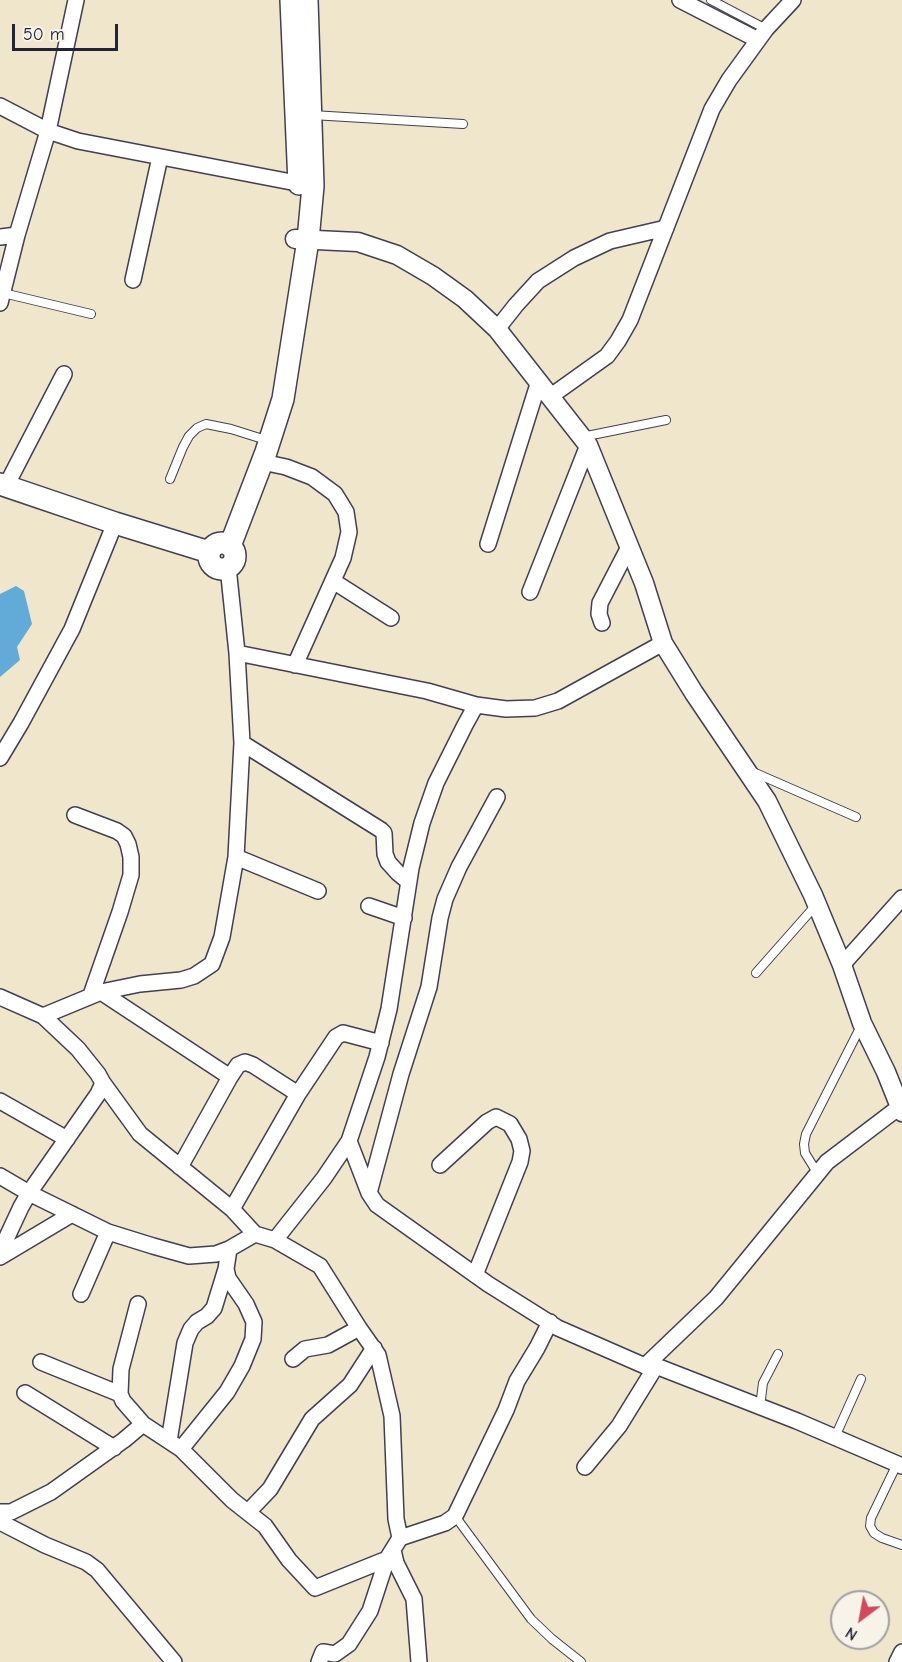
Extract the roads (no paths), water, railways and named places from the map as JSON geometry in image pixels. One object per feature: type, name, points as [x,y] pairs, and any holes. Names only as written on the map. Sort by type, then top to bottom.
[{"type":"main road","points":[[230,546],[283,399],[301,240],[306,185],[303,114],[291,0]]},
{"type":"main road","points":[[303,114],[308,0]]},
{"type":"main road","points":[[3,485],[209,552]]},
{"type":"main road","points":[[218,543],[226,543],[232,549],[234,561],[228,567],[215,567],[209,561],[209,552],[218,543]]},
{"type":"street","points":[[1,298],[48,131],[76,0]]},
{"type":"street","points":[[680,0],[762,34]]},
{"type":"street","points":[[551,396],[607,356],[618,341],[630,320],[712,109],[729,80],[762,34],[793,0]]},
{"type":"street","points":[[0,106],[48,131],[78,141],[306,185]]},
{"type":"street","points":[[133,280],[160,157]]},
{"type":"street","points":[[497,328],[538,281],[574,258],[610,241],[666,228]]},
{"type":"street","points":[[0,237],[17,235]]},
{"type":"street","points":[[301,240],[358,242],[397,255],[434,276],[497,328],[585,441],[644,584],[663,643],[767,801],[817,903],[862,1023],[901,1108],[827,1162],[716,1298],[651,1366],[619,1426],[585,1467]]},
{"type":"street","points":[[3,485],[64,374]]},
{"type":"street","points":[[488,544],[539,381]]},
{"type":"street","points":[[530,592],[585,441]]},
{"type":"street","points":[[265,451],[286,467],[312,477],[335,494],[346,512],[349,532],[343,558],[295,665]]},
{"type":"street","points":[[0,758],[72,629],[115,523]]},
{"type":"street","points":[[602,623],[599,614],[600,603],[629,547]]},
{"type":"street","points":[[43,1016],[96,994],[140,984],[181,980],[194,976],[212,964],[222,937],[236,857],[242,743],[237,653],[228,567]]},
{"type":"street","points":[[333,581],[391,618]]},
{"type":"street","points":[[237,653],[427,691],[476,705],[506,709],[535,708],[558,701],[663,643]]},
{"type":"street","points":[[275,1240],[324,1178],[349,1141],[381,1043],[389,1009],[409,882],[422,823],[436,783],[476,705]]},
{"type":"street","points":[[242,743],[381,830],[384,833],[385,854],[388,862],[409,882]]},
{"type":"street","points":[[369,1193],[401,1074],[429,987],[445,899],[459,867],[497,797]]},
{"type":"street","points":[[75,815],[117,831],[124,836],[131,857],[131,875],[96,994]]},
{"type":"street","points":[[236,857],[318,891]]},
{"type":"street","points":[[842,965],[902,898]]},
{"type":"street","points":[[369,906],[404,918]]},
{"type":"street","points":[[96,994],[230,1077]]},
{"type":"street","points":[[0,997],[43,1016],[78,1049],[140,1134],[232,1209],[255,1234],[275,1240],[320,1266],[358,1328],[378,1355],[392,1416],[396,1519],[393,1549],[370,1611],[349,1644],[335,1654],[323,1652],[319,1662]]},
{"type":"street","points":[[232,1209],[298,1094],[336,1037],[343,1033],[381,1043]]},
{"type":"street","points":[[180,1167],[238,1065],[245,1062],[253,1065],[298,1094]]},
{"type":"street","points":[[0,1252],[29,1193],[98,1094],[103,1083]]},
{"type":"street","points":[[0,1101],[67,1139]]},
{"type":"street","points":[[440,1165],[487,1122],[496,1118],[510,1124],[519,1138],[522,1151],[520,1162],[475,1275]]},
{"type":"street","points":[[349,1141],[369,1193],[377,1205],[488,1284],[558,1328],[651,1366],[797,1420],[899,1465]]},
{"type":"street","points":[[0,1176],[108,1232],[189,1256],[216,1254],[255,1234]]},
{"type":"street","points":[[0,1257],[72,1214]]},
{"type":"street","points":[[81,1294],[108,1232]]},
{"type":"street","points":[[175,1445],[185,1343],[191,1329],[214,1308],[226,1269],[228,1249]]},
{"type":"street","points":[[175,1445],[227,1392],[242,1366],[253,1339],[254,1322],[246,1304],[228,1278],[226,1269]]},
{"type":"street","points":[[138,1304],[121,1369],[120,1394],[123,1401],[143,1424],[175,1445],[232,1500],[265,1526],[292,1564],[315,1588],[393,1549],[426,1529],[450,1519],[506,1410],[517,1381],[550,1322]]},
{"type":"street","points":[[293,1359],[305,1349],[328,1345],[358,1328]]},
{"type":"street","points":[[248,1512],[270,1489],[312,1419],[350,1385],[374,1348]]},
{"type":"street","points":[[41,1362],[120,1394]]},
{"type":"street","points":[[25,1393],[114,1448]]},
{"type":"street","points":[[0,1512],[11,1512],[51,1492],[114,1448],[143,1424]]},
{"type":"street","points":[[0,1522],[45,1545],[86,1562],[97,1570],[174,1662]]},
{"type":"street","points":[[393,1549],[396,1563],[414,1599],[419,1662]]},
{"type":"street","points":[[897,1662],[902,1652]]},
{"type":"lane","points":[[711,0],[762,34]]},
{"type":"lane","points":[[303,114],[463,124]]},
{"type":"lane","points":[[1,298],[91,314]]},
{"type":"lane","points":[[585,441],[666,420]]},
{"type":"lane","points":[[170,479],[189,436],[197,428],[206,424],[231,429],[265,451]]},
{"type":"lane","points":[[746,769],[856,817]]},
{"type":"lane","points":[[756,973],[817,903]]},
{"type":"lane","points":[[818,1174],[805,1153],[806,1134],[862,1023]]},
{"type":"lane","points":[[760,1407],[763,1383],[778,1354]]},
{"type":"lane","points":[[835,1437],[861,1379]]},
{"type":"lane","points":[[899,1465],[871,1518],[870,1526],[874,1533],[882,1538],[902,1545]]},
{"type":"lane","points":[[450,1519],[531,1619],[581,1662]]},
{"type":"water","points":[[16,586],[24,591],[32,624],[17,647],[20,660],[0,677],[0,594]]}]
